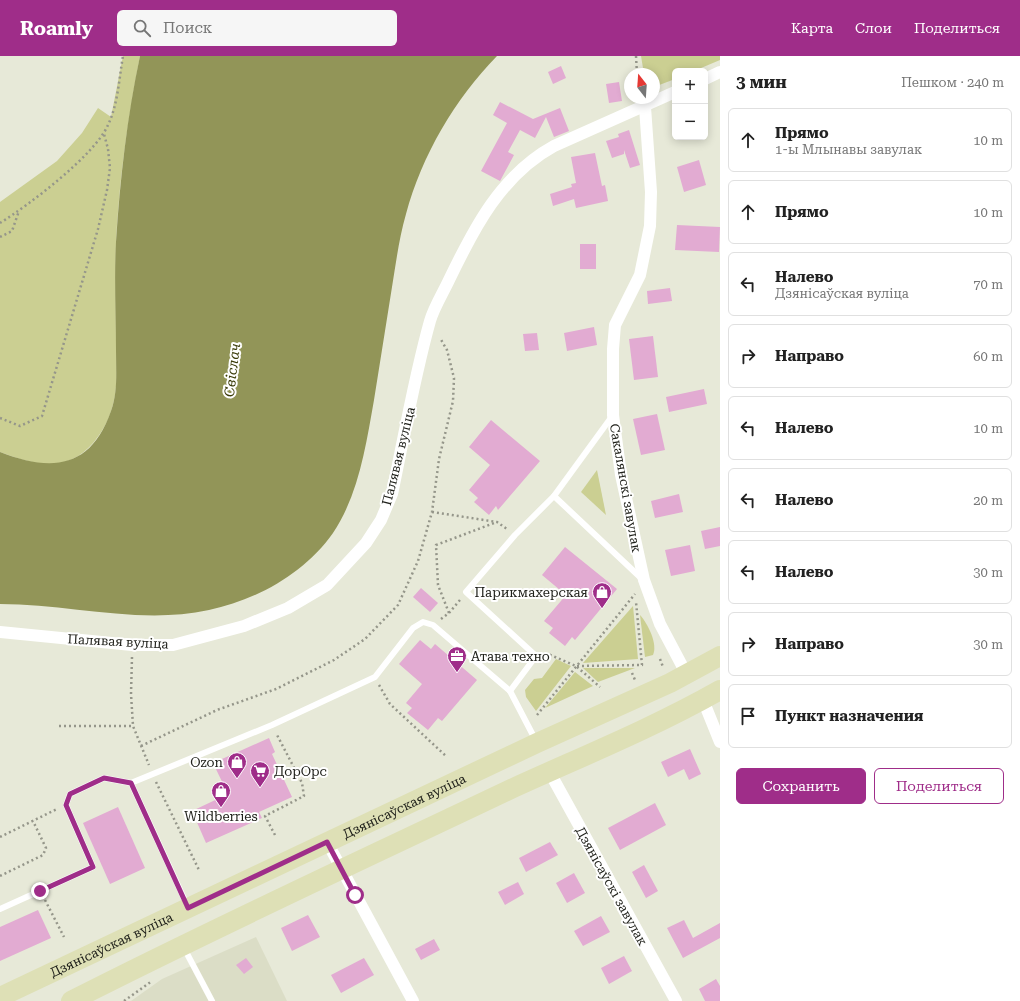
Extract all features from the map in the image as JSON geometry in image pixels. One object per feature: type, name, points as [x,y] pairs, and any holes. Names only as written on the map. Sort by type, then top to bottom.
[{"type":"main road","name":"Дзянісаўская вуліца","points":[[0,997],[327,842],[687,675],[720,656]]},
{"type":"main road","points":[[71,1001],[183,945],[342,869],[541,775],[682,711],[720,690]]},
{"type":"main road","points":[[541,775],[539,768],[540,759],[545,740]]},
{"type":"street","points":[[708,78],[720,72]]},
{"type":"street","name":"Палявая вуліца","points":[[0,632],[132,645],[173,645],[244,626],[288,608],[327,585],[366,543],[381,520],[392,494],[430,320],[463,250],[493,199],[518,171],[536,155],[672,94]]},
{"type":"street","name":"Сакалянскі завулак","points":[[645,107],[651,192],[650,226],[640,275],[615,325],[612,357],[613,415],[621,475],[644,580],[660,624],[687,675]]},
{"type":"street","points":[[703,700],[720,742]]},
{"type":"street","name":"Дзянісаўскі завулак","points":[[541,775],[676,1001]]},
{"type":"street","points":[[327,842],[412,1001]]},
{"type":"lane","points":[[510,691],[536,656],[466,592],[515,535],[554,496],[613,415]]},
{"type":"lane","points":[[554,496],[644,580]]},
{"type":"lane","points":[[0,910],[93,867],[66,805],[70,794],[104,778],[131,783],[272,725],[375,677],[413,628],[423,622],[433,625],[510,691],[545,740]]},
{"type":"lane","points":[[131,783],[188,908]]},
{"type":"lane","points":[[183,945],[212,1001]]},
{"type":"path","points":[[0,223],[19,211],[63,175],[104,134],[112,117],[123,56]]},
{"type":"path","points":[[636,56],[637,68]]},
{"type":"path","points":[[0,418],[20,426],[42,416],[96,236],[107,190],[110,168],[108,149],[104,134]]},
{"type":"path","points":[[0,237],[12,231],[19,211]]},
{"type":"path","points":[[432,512],[497,522],[515,535]]},
{"type":"path","points":[[449,613],[438,584],[436,545],[497,522]]},
{"type":"path","points":[[433,625],[449,613],[466,592]]},
{"type":"path","points":[[537,715],[576,666],[636,593],[642,665],[576,666]]},
{"type":"path","points":[[132,645],[131,694],[133,726],[152,774],[199,870]]},
{"type":"path","points":[[536,656],[548,654],[576,666],[600,687]]},
{"type":"path","points":[[660,659],[665,671]]},
{"type":"path","points":[[375,677],[390,704],[446,757]]},
{"type":"path","points":[[272,725],[302,783],[304,796],[265,816],[275,835]]},
{"type":"path","points":[[59,726],[133,726]]},
{"type":"path","points":[[0,837],[66,805]]},
{"type":"path","points":[[0,876],[43,855],[46,848],[33,821]]},
{"type":"path","points":[[40,891],[64,937]]},
{"type":"shaded area","points":[[123,56],[140,56],[124,153],[117,228],[116,376],[114,403],[102,431],[94,442],[84,452],[73,459],[61,463],[50,464],[38,463],[13,457],[0,452],[0,202],[57,161],[82,133],[98,108],[111,117]]},
{"type":"shaded area","points":[[641,56],[720,56],[720,60],[701,68],[672,68],[672,80],[660,85],[660,68],[643,68]]},
{"type":"shaded area","points":[[597,470],[606,515],[581,492]]},
{"type":"shaded area","points":[[633,606],[638,659],[583,663]]},
{"type":"shaded area","points":[[640,615],[649,629],[654,645],[653,655],[645,657]]},
{"type":"shaded area","points":[[556,659],[571,666],[536,711],[526,697],[525,690],[534,679],[542,678]]},
{"type":"shaded area","points":[[583,668],[635,668],[598,682]]},
{"type":"shaded area","points":[[575,672],[593,686],[545,708]]},
{"type":"shaded area","points":[[256,937],[287,1001],[131,1001],[162,979]]},
{"type":"water","name":"Свіслач","points":[[140,56],[497,56],[467,91],[454,109],[431,149],[413,192],[400,241],[374,400],[360,469],[342,518],[322,547],[294,572],[262,592],[209,610],[183,614],[131,615],[52,607],[0,604],[0,452],[36,462],[52,463],[67,461],[81,455],[92,445],[103,430],[113,404],[116,381],[116,242],[128,125]]},
{"type":"building","points":[[561,66],[566,78],[553,84],[548,72]]},
{"type":"building","points":[[619,82],[622,101],[609,103],[606,84]]},
{"type":"building","points":[[500,102],[533,119],[560,108],[569,131],[554,137],[546,117],[535,138],[520,130],[508,152],[514,155],[500,181],[481,171],[507,123],[493,115]]},
{"type":"building","points":[[629,130],[640,165],[630,168],[624,150],[624,154],[612,158],[606,141],[619,137],[618,134]]},
{"type":"building","points":[[595,153],[602,186],[605,185],[608,201],[576,208],[574,199],[553,206],[550,194],[572,187],[571,184],[576,183],[571,157]]},
{"type":"building","points":[[699,160],[706,185],[684,192],[677,167]]},
{"type":"building","points":[[677,225],[720,227],[719,252],[675,250]]},
{"type":"building","points":[[580,244],[596,244],[596,269],[580,269]]},
{"type":"building","points":[[670,288],[672,301],[648,304],[647,291]]},
{"type":"building","points":[[594,327],[597,345],[567,351],[564,333]]},
{"type":"building","points":[[537,333],[539,350],[525,351],[523,334]]},
{"type":"building","points":[[653,336],[658,377],[634,380],[629,339]]},
{"type":"building","points":[[704,389],[707,404],[669,412],[666,397]]},
{"type":"building","points":[[657,414],[665,450],[641,455],[633,419]]},
{"type":"building","points":[[491,420],[540,461],[498,510],[496,506],[489,515],[474,502],[478,498],[469,490],[490,465],[469,447]]},
{"type":"building","points":[[679,494],[683,512],[655,518],[651,501]]},
{"type":"building","points":[[720,527],[720,546],[705,549],[701,531]]},
{"type":"building","points":[[690,545],[695,571],[671,576],[665,550]]},
{"type":"building","points":[[565,547],[617,589],[575,640],[572,637],[565,646],[549,633],[553,628],[544,621],[566,595],[542,575]]},
{"type":"building","points":[[421,588],[438,603],[430,612],[413,597]]},
{"type":"building","points":[[420,640],[431,649],[435,644],[477,680],[442,721],[438,718],[428,730],[407,713],[412,708],[406,703],[422,684],[399,664]]},
{"type":"building","points":[[269,738],[275,752],[272,754],[292,797],[259,812],[262,818],[206,843],[192,811],[228,794],[213,763]]},
{"type":"building","points":[[690,749],[701,774],[689,780],[684,769],[668,777],[661,762]]},
{"type":"building","points":[[655,803],[666,825],[620,850],[608,828]]},
{"type":"building","points":[[118,807],[145,868],[110,884],[83,823]]},
{"type":"building","points":[[550,842],[558,855],[526,872],[519,858]]},
{"type":"building","points":[[644,865],[658,891],[646,898],[632,872]]},
{"type":"building","points":[[574,873],[585,893],[567,903],[556,883]]},
{"type":"building","points":[[518,882],[524,894],[505,905],[498,892]]},
{"type":"building","points":[[38,910],[51,938],[0,961],[0,927]]},
{"type":"building","points":[[308,915],[320,937],[292,951],[281,928]]},
{"type":"building","points":[[601,916],[610,932],[583,946],[574,931]]},
{"type":"building","points":[[684,920],[693,938],[720,923],[720,938],[683,958],[667,928]]},
{"type":"building","points":[[434,939],[440,950],[421,960],[415,949]]},
{"type":"building","points":[[624,956],[632,971],[609,984],[601,968]]},
{"type":"building","points":[[246,958],[253,967],[244,974],[236,965]]},
{"type":"building","points":[[364,958],[374,975],[341,993],[331,975]]},
{"type":"building","points":[[716,979],[720,986],[720,1001],[705,1001],[699,989]]},
{"type":"place","name":"Парикмахерская","points":[[602,609]]},
{"type":"place","name":"Атава техно","points":[[457,673]]},
{"type":"place","name":"Ozon","points":[[237,779]]},
{"type":"place","name":"ДорОрс","points":[[260,788]]},
{"type":"place","name":"Wildberries","points":[[221,808]]},
{"type":"route","points":[[40,891],[93,867],[66,805],[70,794],[104,778],[131,783],[188,908],[327,842],[355,895]]}]
